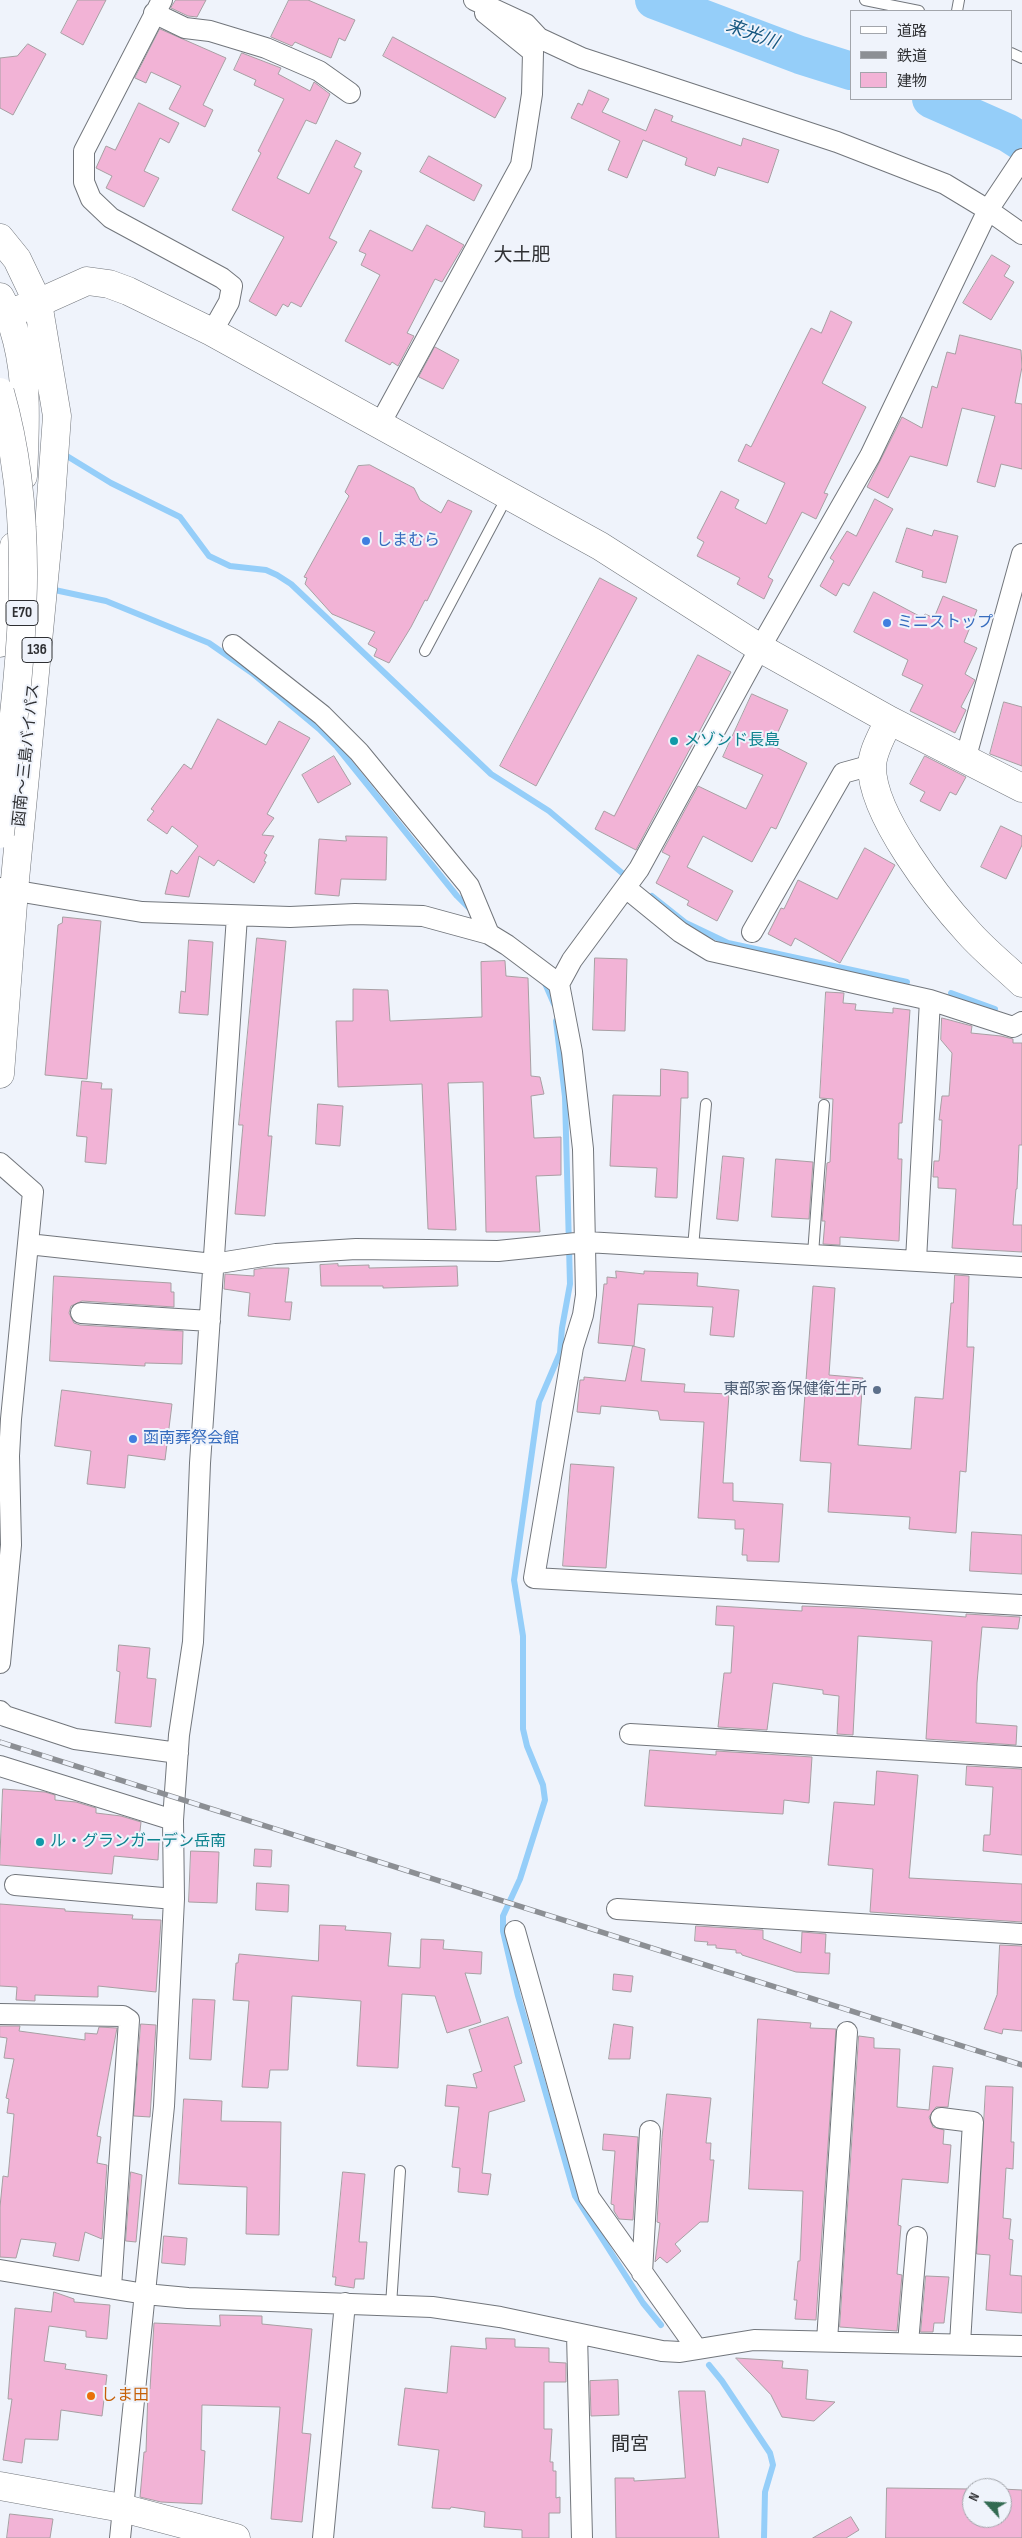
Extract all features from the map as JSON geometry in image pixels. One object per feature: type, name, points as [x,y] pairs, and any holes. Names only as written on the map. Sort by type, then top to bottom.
[{"type":"main road","name":"函南～三島バイパス","points":[[0,238],[17,259],[38,303],[57,416],[50,526],[7,889],[0,1074]]},
{"type":"main road","points":[[5,305],[38,303],[87,281],[109,284],[128,291],[212,332],[600,546],[760,648],[889,720],[1022,788]]},
{"type":"main road","name":"136","points":[[0,643],[23,486],[26,424],[24,374],[5,305]]},
{"type":"main road","name":"E70","points":[[0,392],[12,436],[19,484],[24,558],[20,644],[0,834]]},
{"type":"main road","points":[[889,720],[877,745],[872,765],[874,787],[895,834],[969,933],[1022,983]]},
{"type":"main road","points":[[0,2486],[122,2508],[236,2538]]},
{"type":"street","points":[[380,424],[521,165],[532,94],[533,52],[470,0]]},
{"type":"street","points":[[474,0],[526,24],[539,38],[582,58],[837,142],[945,184],[988,210],[1022,234]]},
{"type":"street","points":[[212,332],[229,302],[232,286],[222,278],[111,218],[91,199],[84,182],[84,151],[158,7],[185,28],[210,31],[266,48],[319,71],[350,93]]},
{"type":"street","points":[[1022,159],[988,210],[870,456],[760,648],[639,869],[572,960],[559,984],[572,1052],[580,1122],[586,1242],[586,1294],[583,1314],[573,1347],[534,1578],[1022,1605]]},
{"type":"street","points":[[965,760],[1022,554]]},
{"type":"street","points":[[233,645],[322,714],[359,752],[469,886],[489,934]]},
{"type":"street","points":[[752,932],[843,773],[872,765]]},
{"type":"street","points":[[626,888],[680,932],[711,951],[930,1000],[1013,1027],[1022,1022]]},
{"type":"street","points":[[7,889],[142,912],[290,917],[394,914],[423,916],[489,934],[507,945],[559,984]]},
{"type":"street","points":[[120,2538],[164,2106],[174,1899],[173,1820],[178,1753],[193,1642],[200,1463],[237,916]]},
{"type":"street","points":[[916,1260],[930,1000]]},
{"type":"street","points":[[0,1163],[33,1192],[11,1419],[9,1456],[11,1545],[0,1663]]},
{"type":"street","points":[[28,1244],[213,1264],[276,1254],[356,1249],[498,1251],[586,1242],[1022,1267]]},
{"type":"street","points":[[81,1313],[210,1321]]},
{"type":"street","points":[[0,1711],[5,1716],[74,1739],[178,1753]]},
{"type":"street","points":[[630,1734],[1022,1757]]},
{"type":"street","points":[[0,1766],[173,1820]]},
{"type":"street","points":[[15,1885],[174,1899]]},
{"type":"street","points":[[617,1909],[1022,1934]]},
{"type":"street","points":[[515,1931],[589,2197],[697,2349]]},
{"type":"street","points":[[0,2014],[123,2016],[129,2020],[111,2287]]},
{"type":"street","points":[[827,2340],[847,2032]]},
{"type":"street","points":[[941,2118],[973,2122],[960,2344]]},
{"type":"street","points":[[642,2273],[650,2131]]},
{"type":"street","points":[[908,2343],[917,2237]]},
{"type":"street","points":[[0,2270],[145,2294],[224,2301],[345,2303],[432,2308],[500,2317],[662,2351],[697,2349],[754,2340],[827,2340],[1022,2346]]},
{"type":"street","points":[[323,2538],[345,2303]]},
{"type":"street","points":[[577,2334],[582,2538]]},
{"type":"lane","points":[[865,0],[879,1],[915,10]]},
{"type":"lane","points":[[426,651],[508,495]]},
{"type":"lane","points":[[693,1247],[706,1104]]},
{"type":"lane","points":[[813,1254],[824,1105]]},
{"type":"lane","points":[[391,2305],[400,2170]]},
{"type":"building","points":[[78,0],[106,0],[83,45],[61,33]]},
{"type":"building","points":[[176,0],[206,0],[197,17],[188,16],[171,8]]},
{"type":"building","points":[[289,0],[308,0],[355,20],[345,41],[339,38],[331,58],[295,42],[292,46],[271,37]]},
{"type":"building","points":[[160,29],[226,58],[203,105],[213,110],[205,127],[169,109],[181,86],[151,72],[146,83],[135,78]]},
{"type":"building","points":[[393,37],[506,98],[495,118],[383,56]]},
{"type":"building","points":[[28,44],[46,54],[13,115],[0,108],[0,58],[17,56]]},
{"type":"building","points":[[242,53],[281,68],[278,74],[310,91],[314,82],[330,94],[316,124],[306,120],[277,178],[309,194],[336,140],[361,153],[354,167],[362,171],[329,238],[337,242],[301,307],[291,302],[288,307],[283,304],[276,316],[249,301],[284,237],[232,210],[261,153],[258,151],[284,99],[254,85],[256,80],[234,70]]},
{"type":"building","points":[[589,90],[609,99],[602,112],[646,131],[655,109],[673,116],[671,121],[741,146],[743,138],[779,150],[768,183],[718,167],[715,176],[685,165],[687,158],[643,140],[627,178],[608,170],[620,141],[571,118],[578,103],[582,105]]},
{"type":"building","points":[[139,103],[179,123],[169,143],[160,138],[144,171],[159,178],[144,207],[106,188],[112,176],[96,168],[106,146],[115,150]]},
{"type":"building","points":[[429,156],[482,185],[474,201],[420,172]]},
{"type":"building","points":[[427,225],[464,245],[442,282],[435,279],[407,333],[414,336],[398,366],[392,362],[390,365],[345,341],[380,275],[361,265],[366,254],[359,251],[370,230],[412,251]]},
{"type":"building","points":[[992,255],[1010,266],[1004,276],[1014,282],[991,320],[963,303]]},
{"type":"building","points":[[831,311],[852,322],[822,383],[866,407],[824,493],[828,494],[816,519],[802,512],[768,577],[773,580],[764,599],[737,584],[740,578],[697,556],[704,542],[697,538],[721,491],[739,500],[735,508],[766,524],[785,483],[738,461],[746,444],[751,447],[811,328],[821,333]]},
{"type":"building","points":[[960,335],[1021,350],[1022,367],[1015,403],[1022,404],[1022,469],[1001,464],[995,487],[977,482],[995,416],[962,408],[947,466],[910,456],[888,498],[867,487],[902,417],[922,428],[932,386],[937,388],[947,352],[955,354]]},
{"type":"building","points":[[435,347],[459,360],[443,389],[419,377]]},
{"type":"building","name":"しまむら","points":[[370,465],[414,488],[420,500],[441,513],[448,500],[472,511],[427,601],[425,600],[389,663],[374,656],[377,649],[368,644],[375,632],[332,614],[305,584],[307,578],[304,577],[349,496],[345,492],[358,466]]},
{"type":"building","points":[[875,499],[893,509],[849,586],[843,583],[836,596],[820,586],[834,561],[830,558],[847,531],[856,536]]},
{"type":"building","points":[[907,528],[932,536],[934,530],[958,536],[946,583],[922,577],[923,571],[896,562]]},
{"type":"building","points":[[600,578],[637,598],[536,786],[500,766]]},
{"type":"building","points":[[874,592],[923,618],[925,614],[934,618],[943,596],[977,610],[964,642],[977,648],[965,674],[975,680],[961,707],[966,710],[955,733],[910,711],[923,685],[902,675],[908,660],[854,632]]},
{"type":"building","name":"メゾンド長島","points":[[698,655],[731,672],[636,850],[595,829],[604,811],[614,816]]},
{"type":"building","points":[[752,694],[788,710],[772,745],[807,763],[776,829],[771,827],[752,862],[703,836],[687,867],[733,891],[717,921],[687,905],[689,901],[656,883],[670,856],[662,852],[698,786],[746,809],[763,775],[723,757]]},
{"type":"building","points":[[1004,702],[1022,707],[1022,766],[990,754]]},
{"type":"building","points":[[218,719],[266,745],[279,721],[310,738],[267,814],[274,818],[262,835],[274,836],[264,853],[267,855],[264,861],[266,862],[254,883],[218,860],[214,866],[199,856],[189,897],[165,894],[171,870],[177,874],[198,846],[172,826],[167,834],[147,820],[154,811],[151,809],[184,764],[191,769]]},
{"type":"building","points":[[334,756],[351,784],[318,803],[302,775]]},
{"type":"building","points":[[925,756],[966,777],[956,795],[950,792],[940,811],[920,801],[925,792],[910,784]]},
{"type":"building","points":[[1001,826],[1022,836],[1022,845],[1006,879],[981,867]]},
{"type":"building","points":[[346,836],[387,837],[386,880],[341,879],[339,896],[315,894],[319,839],[346,841]]},
{"type":"building","points":[[865,848],[895,865],[840,963],[795,938],[791,946],[768,934],[781,908],[784,909],[798,880],[837,899]]},
{"type":"building","points":[[63,917],[101,921],[87,1079],[45,1075],[58,925],[62,923]]},
{"type":"building","points":[[257,938],[286,941],[268,1136],[272,1136],[265,1216],[235,1214],[243,1125],[239,1125]]},
{"type":"building","points":[[189,940],[213,942],[208,1015],[179,1013],[181,991],[185,992]]},
{"type":"building","points":[[595,958],[627,959],[625,1031],[593,1030]]},
{"type":"building","points":[[505,961],[506,976],[528,978],[531,1076],[540,1077],[544,1094],[531,1096],[534,1138],[561,1137],[561,1175],[536,1176],[540,1232],[486,1232],[483,1082],[448,1083],[456,1230],[428,1229],[422,1084],[338,1087],[336,1021],[353,1021],[353,989],[388,990],[390,1021],[482,1017],[481,962]]},
{"type":"building","points":[[826,992],[844,993],[843,1003],[856,1004],[855,1010],[893,1013],[893,1008],[910,1010],[902,1123],[899,1123],[898,1159],[902,1159],[899,1241],[840,1237],[840,1245],[823,1244],[825,1221],[822,1221],[827,1163],[830,1162],[833,1099],[820,1098]]},
{"type":"building","points":[[942,1018],[972,1026],[971,1033],[1001,1036],[1013,1039],[1013,1043],[1022,1043],[1022,1145],[1019,1145],[1013,1225],[1022,1225],[1022,1252],[952,1248],[956,1189],[938,1188],[938,1177],[933,1177],[934,1161],[939,1161],[942,1120],[939,1120],[942,1096],[949,1096],[952,1053],[941,1040]]},
{"type":"building","points":[[661,1069],[688,1072],[688,1098],[681,1098],[677,1198],[655,1197],[657,1168],[610,1166],[613,1095],[660,1096]]},
{"type":"building","points":[[82,1081],[102,1083],[101,1089],[112,1089],[106,1164],[85,1162],[87,1137],[77,1136]]},
{"type":"building","points":[[318,1104],[343,1106],[340,1146],[316,1144]]},
{"type":"building","points":[[723,1156],[744,1158],[738,1221],[717,1219]]},
{"type":"building","points":[[776,1159],[813,1162],[809,1219],[772,1217]]},
{"type":"building","points":[[338,1264],[338,1266],[369,1265],[369,1268],[457,1266],[458,1286],[383,1288],[383,1286],[321,1286],[320,1265]]},
{"type":"building","points":[[289,1268],[285,1302],[292,1302],[290,1320],[248,1316],[250,1293],[224,1289],[225,1274],[254,1276],[254,1270]]},
{"type":"building","points":[[616,1271],[644,1274],[644,1271],[698,1273],[697,1286],[739,1290],[734,1337],[710,1335],[713,1307],[638,1304],[634,1346],[598,1343],[604,1284],[607,1284],[607,1277],[616,1278]]},
{"type":"building","points":[[955,1275],[969,1276],[967,1347],[974,1347],[966,1472],[960,1471],[956,1533],[909,1529],[910,1517],[828,1512],[831,1463],[800,1461],[813,1286],[835,1288],[829,1375],[863,1378],[858,1445],[911,1449],[915,1397],[943,1399]]},
{"type":"building","points":[[54,1276],[171,1283],[171,1292],[174,1292],[174,1307],[82,1301],[71,1306],[69,1313],[74,1323],[80,1325],[183,1331],[182,1364],[145,1363],[145,1366],[50,1361]]},
{"type":"building","points":[[633,1346],[645,1349],[641,1381],[685,1384],[684,1392],[729,1394],[723,1483],[733,1483],[733,1501],[783,1504],[779,1562],[747,1561],[747,1555],[742,1555],[744,1529],[735,1529],[735,1520],[698,1518],[704,1422],[660,1420],[658,1411],[601,1406],[600,1414],[577,1412],[580,1380],[584,1380],[584,1377],[625,1381]]},
{"type":"building","points":[[62,1390],[172,1404],[165,1460],[128,1455],[125,1488],[87,1484],[91,1451],[55,1446]]},
{"type":"building","points":[[571,1464],[614,1467],[606,1568],[563,1566]]},
{"type":"building","points":[[972,1532],[1022,1535],[1022,1574],[970,1571]]},
{"type":"building","points":[[717,1606],[802,1611],[802,1606],[856,1608],[966,1617],[966,1614],[1020,1617],[1018,1629],[982,1627],[977,1683],[976,1723],[1017,1726],[1016,1745],[926,1739],[932,1641],[858,1636],[853,1735],[837,1734],[839,1696],[823,1694],[823,1690],[773,1683],[767,1730],[718,1727],[724,1673],[731,1673],[734,1626],[716,1625]]},
{"type":"building","points":[[119,1645],[150,1648],[147,1678],[156,1679],[151,1727],[115,1723],[120,1672],[117,1671]]},
{"type":"building","points":[[650,1750],[716,1755],[716,1751],[812,1757],[809,1803],[784,1800],[783,1814],[645,1806]]},
{"type":"building","points":[[967,1766],[1022,1769],[1022,1855],[983,1851],[984,1835],[990,1835],[993,1787],[966,1785]]},
{"type":"building","points":[[877,1771],[918,1775],[909,1878],[1022,1884],[1022,1922],[870,1912],[873,1869],[828,1865],[834,1802],[874,1805]]},
{"type":"building","points":[[3,1789],[45,1792],[55,1795],[55,1800],[76,1802],[96,1808],[96,1813],[121,1816],[141,1822],[139,1840],[159,1841],[158,1860],[114,1856],[112,1874],[0,1865]]},
{"type":"building","points":[[255,1849],[272,1850],[271,1867],[254,1866]]},
{"type":"building","points":[[191,1851],[219,1852],[217,1903],[189,1902]]},
{"type":"building","points":[[257,1883],[289,1885],[288,1912],[256,1910]]},
{"type":"building","points":[[0,1904],[65,1909],[65,1911],[133,1915],[132,1919],[161,1920],[156,1992],[98,1986],[98,1997],[35,1995],[35,2001],[16,2000],[17,1987],[0,1986]]},
{"type":"building","points":[[320,1925],[346,1926],[345,1930],[391,1933],[388,1966],[420,1968],[421,1939],[444,1940],[443,1949],[482,1952],[481,1974],[465,1973],[481,2022],[447,2033],[435,1996],[402,1994],[398,2068],[357,2066],[361,2001],[292,1996],[288,2070],[270,2070],[268,2088],[242,2087],[249,2001],[233,2000],[236,1963],[238,1963],[239,1954],[318,1961]]},
{"type":"building","points":[[696,1926],[763,1930],[763,1939],[801,1953],[802,1932],[826,1934],[825,1953],[830,1953],[829,1974],[796,1972],[742,1955],[741,1953],[736,1953],[736,1950],[716,1948],[716,1945],[707,1945],[708,1942],[695,1941]]},
{"type":"building","points":[[1000,1945],[1022,1946],[1022,2031],[1003,2029],[1002,2034],[984,2029],[997,1995]]},
{"type":"building","points":[[614,1974],[633,1976],[631,1992],[613,1990]]},
{"type":"building","points":[[193,1999],[215,2000],[211,2060],[190,2059]]},
{"type":"building","points":[[508,2017],[522,2063],[514,2066],[525,2101],[489,2112],[482,2173],[491,2174],[488,2195],[458,2192],[460,2168],[452,2167],[459,2107],[445,2106],[447,2085],[477,2088],[473,2074],[482,2071],[469,2030]]},
{"type":"building","points":[[758,2019],[811,2023],[810,2028],[836,2029],[816,2320],[795,2319],[797,2300],[794,2300],[798,2261],[800,2261],[803,2191],[749,2189]]},
{"type":"building","points":[[141,2024],[156,2025],[150,2117],[134,2116]]},
{"type":"building","points":[[614,2024],[633,2027],[630,2059],[609,2059]]},
{"type":"building","points":[[0,2026],[20,2026],[19,2031],[85,2040],[85,2033],[97,2034],[99,2027],[117,2028],[97,2136],[101,2137],[97,2163],[107,2165],[102,2239],[85,2232],[79,2261],[53,2256],[56,2243],[21,2239],[16,2258],[0,2257],[0,2207],[3,2176],[8,2177],[14,2114],[7,2113],[9,2099],[6,2098],[14,2059],[4,2058],[7,2038],[0,2037]]},
{"type":"building","points":[[859,2036],[874,2038],[874,2048],[900,2049],[897,2107],[929,2110],[933,2066],[953,2068],[948,2107],[936,2107],[929,2117],[933,2127],[944,2130],[943,2144],[951,2145],[948,2183],[902,2179],[898,2225],[901,2226],[897,2274],[902,2275],[897,2331],[840,2327]]},
{"type":"building","points":[[986,2086],[1013,2087],[1011,2142],[1014,2142],[1013,2169],[1006,2168],[1003,2218],[1011,2219],[1009,2239],[1013,2240],[1010,2275],[1022,2276],[1022,2313],[986,2310],[990,2255],[977,2254]]},
{"type":"building","points":[[667,2094],[711,2098],[706,2143],[711,2143],[710,2160],[714,2160],[708,2222],[700,2222],[675,2244],[681,2251],[667,2263],[660,2257],[655,2262],[660,2223],[657,2222],[662,2138]]},
{"type":"building","points":[[184,2099],[222,2101],[221,2121],[281,2122],[279,2235],[246,2234],[247,2187],[179,2184]]},
{"type":"building","points":[[604,2134],[638,2137],[633,2220],[619,2219],[614,2211],[614,2205],[611,2204],[615,2151],[603,2150]]},
{"type":"building","points":[[131,2172],[142,2175],[136,2242],[126,2241]]},
{"type":"building","points":[[343,2172],[365,2174],[359,2242],[367,2242],[364,2279],[355,2279],[354,2288],[335,2285],[336,2277],[333,2277]]},
{"type":"building","points":[[164,2236],[187,2238],[185,2265],[162,2263]]},
{"type":"building","points":[[926,2276],[949,2277],[944,2323],[934,2323],[933,2332],[921,2332]]},
{"type":"building","points":[[54,2292],[74,2299],[74,2302],[110,2305],[107,2339],[86,2337],[86,2331],[49,2326],[44,2361],[66,2364],[65,2369],[107,2375],[102,2416],[61,2410],[58,2440],[25,2439],[22,2463],[3,2460],[12,2399],[8,2399],[15,2308],[51,2312]]},
{"type":"building","points":[[220,2315],[262,2316],[262,2324],[312,2329],[302,2433],[311,2434],[302,2522],[271,2519],[280,2407],[202,2405],[201,2450],[205,2451],[202,2504],[161,2502],[140,2497],[144,2452],[146,2452],[148,2389],[150,2389],[154,2323],[220,2326]]},
{"type":"building","points":[[486,2338],[515,2339],[515,2347],[549,2348],[549,2362],[566,2363],[566,2382],[544,2382],[544,2429],[552,2429],[550,2462],[553,2462],[553,2471],[556,2471],[556,2498],[560,2497],[560,2513],[549,2513],[549,2538],[522,2538],[522,2530],[484,2527],[485,2512],[451,2507],[450,2509],[432,2508],[439,2450],[398,2445],[405,2388],[447,2393],[451,2346],[486,2349]]},
{"type":"building","points":[[736,2358],[783,2361],[782,2368],[808,2370],[806,2399],[835,2402],[814,2421],[782,2417],[771,2395]]},
{"type":"building","points":[[618,2380],[619,2415],[591,2416],[590,2381]]},
{"type":"building","points":[[679,2391],[705,2391],[719,2538],[616,2538],[615,2478],[634,2478],[634,2481],[685,2478]]},
{"type":"building","points":[[887,2488],[962,2489],[962,2528],[1012,2528],[1012,2490],[1022,2490],[1022,2538],[886,2538]]},
{"type":"building","points":[[10,2514],[53,2519],[50,2538],[7,2538]]},
{"type":"building","points":[[851,2517],[859,2530],[846,2538],[813,2538]]},
{"type":"waterway","name":"来光川","points":[[654,0],[800,55],[850,71]]},
{"type":"waterway","name":"来光川","points":[[933,100],[1008,133],[1022,142]]},
{"type":"waterway","points":[[62,453],[111,483],[180,517],[209,556],[230,566],[266,570],[291,584],[491,774],[549,811],[628,878]]},
{"type":"waterway","points":[[50,589],[106,601],[209,643],[252,673],[319,729],[337,747],[457,896],[470,909]]},
{"type":"waterway","points":[[652,896],[686,923],[728,943],[907,982]]},
{"type":"waterway","points":[[544,981],[554,1004]]},
{"type":"waterway","points":[[951,993],[995,1009]]},
{"type":"waterway","points":[[556,1021],[565,1097],[570,1284],[562,1328],[560,1353],[539,1402],[514,1580],[523,1636],[523,1729],[527,1746],[543,1785],[545,1800],[520,1879],[503,1916],[503,1931],[518,1996],[575,2196],[643,2303],[661,2325]]},
{"type":"waterway","points":[[709,2365],[722,2381],[770,2453],[773,2465],[765,2492],[764,2538]]},
{"type":"railway","points":[[0,1742],[1022,2065]]},
{"type":"place","name":"しまむら","points":[[366,541]]},
{"type":"place","name":"ミニストップ","points":[[887,623]]},
{"type":"place","name":"メゾンド長島","points":[[674,741]]},
{"type":"place","name":"東部家畜保健衛生所","points":[[877,1390]]},
{"type":"place","name":"函南葬祭会館","points":[[133,1439]]},
{"type":"place","name":"ル・グランガーデン岳南","points":[[40,1842]]},
{"type":"place","name":"しま田","points":[[91,2396]]},
{"type":"district","name":"大土肥","points":[[522,256]]},
{"type":"district","name":"間宮","points":[[630,2445]]}]
